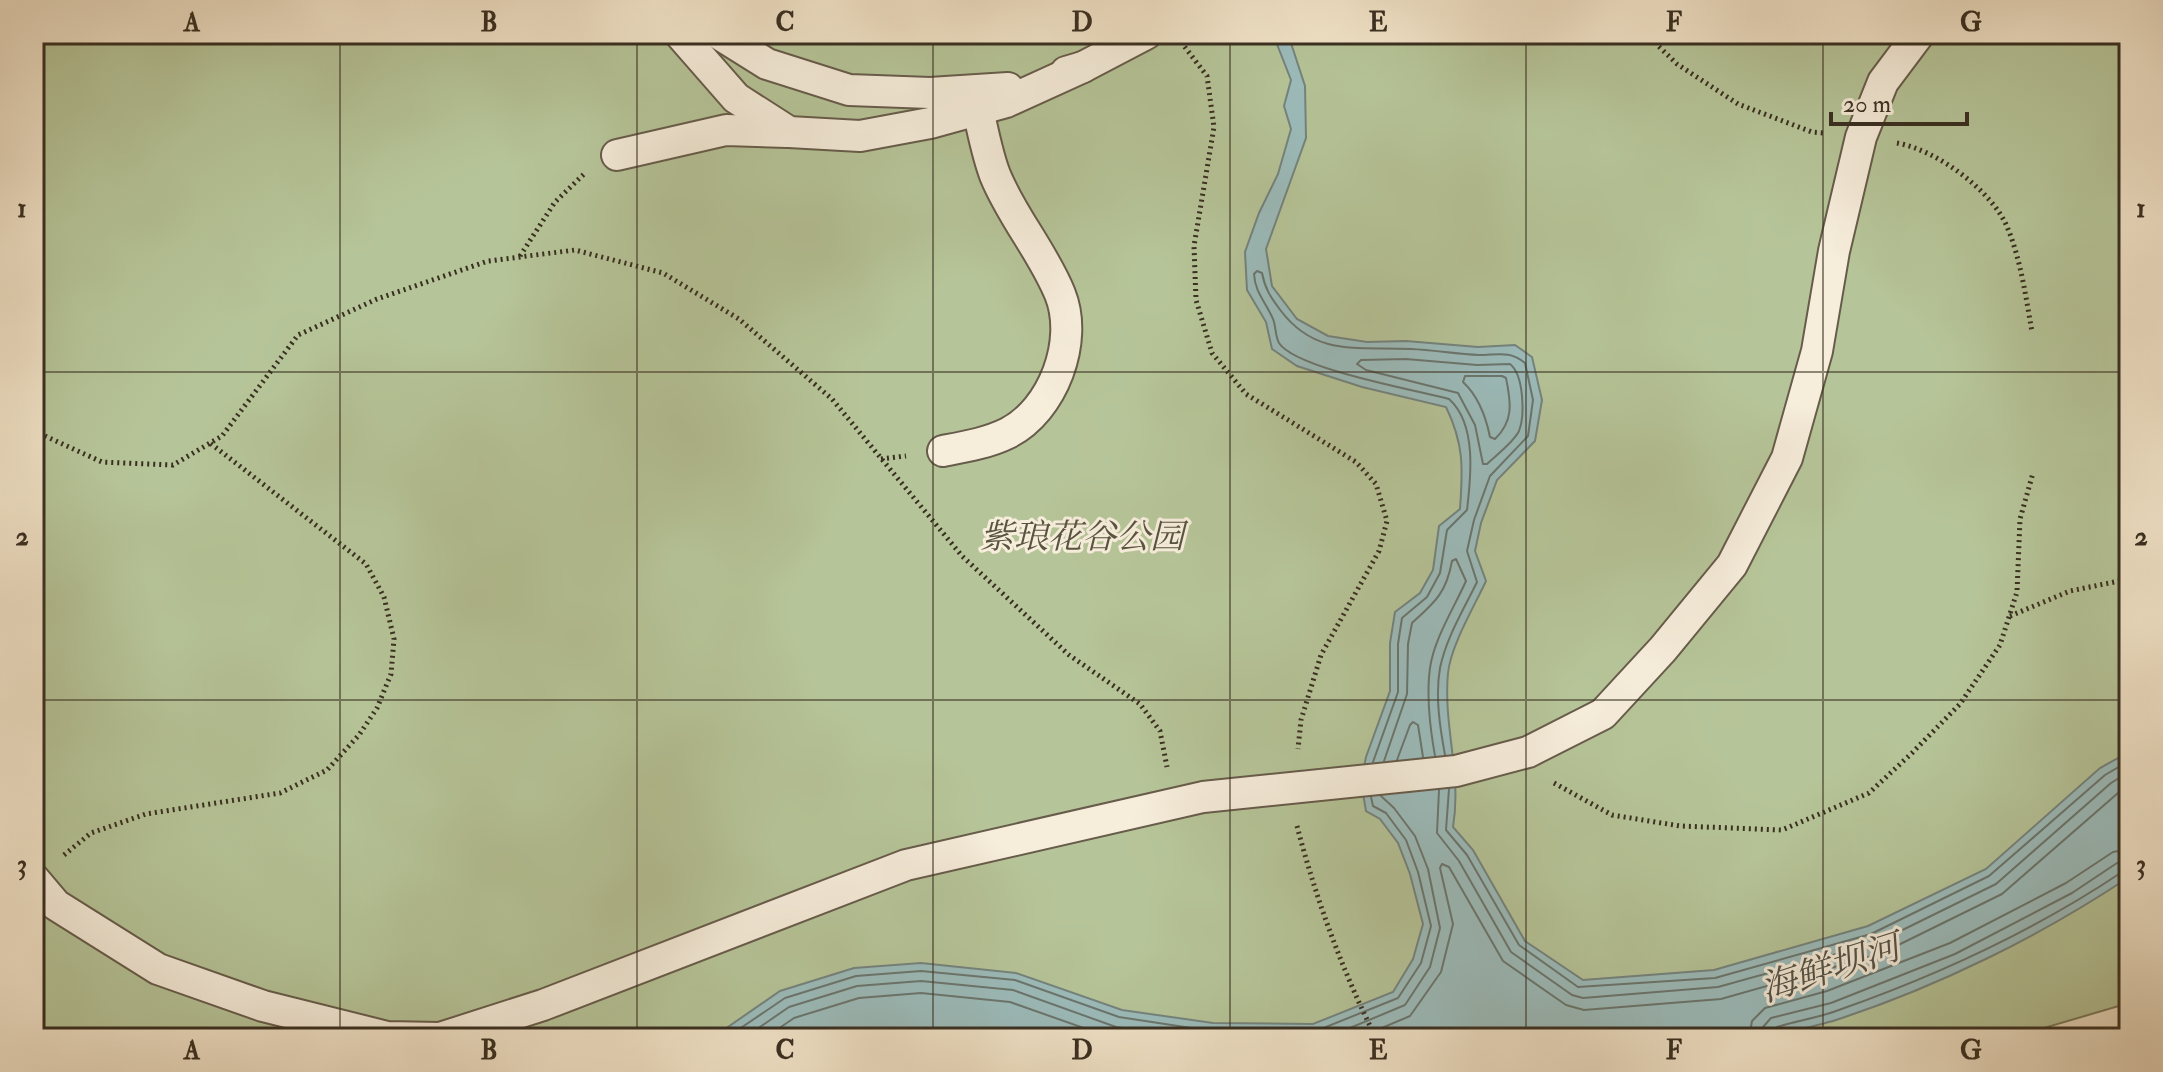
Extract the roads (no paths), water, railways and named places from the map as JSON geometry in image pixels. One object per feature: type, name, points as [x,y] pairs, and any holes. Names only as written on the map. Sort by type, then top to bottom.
[{"type":"street","points":[[680,34],[736,98],[789,132]]},
{"type":"street","points":[[719,34],[767,64],[849,90],[930,93],[1019,88],[1083,67]]},
{"type":"street","points":[[617,155],[726,130],[860,136],[930,123],[1006,102],[1146,34]]},
{"type":"street","points":[[34,880],[56,905],[158,969],[263,1006],[387,1037],[440,1038],[543,1005],[906,865],[1203,797],[1456,771],[1528,752],[1603,714],[1663,649],[1732,565],[1787,458],[1817,351],[1834,251],[1861,137],[1883,82],[1919,34]]},
{"type":"street","points":[[943,451],[1009,432],[1037,411],[1057,376],[1068,334],[1062,297],[1014,214],[995,174],[978,110]]},
{"type":"water","name":"海鲜坝河","points":[[1273,34],[1288,34],[1305,86],[1306,138],[1266,249],[1272,286],[1297,319],[1328,336],[1367,342],[1406,341],[1478,347],[1515,345],[1532,357],[1542,400],[1535,441],[1497,480],[1481,523],[1475,551],[1486,581],[1454,650],[1447,693],[1455,788],[1453,827],[1473,850],[1525,941],[1583,980],[1714,970],[1868,926],[1986,869],[2100,768],[2129,752],[2129,877],[2060,920],[1950,976],[1836,1020],[1765,1038],[712,1038],[780,991],[854,968],[921,963],[1016,973],[1122,1010],[1213,1023],[1313,1024],[1393,992],[1413,959],[1423,924],[1410,874],[1398,843],[1380,819],[1366,811],[1361,782],[1366,757],[1390,691],[1390,643],[1395,612],[1420,593],[1433,570],[1439,526],[1460,509],[1462,468],[1459,445],[1446,407],[1362,387],[1297,366],[1272,349],[1266,322],[1247,290],[1245,252],[1278,174],[1291,129],[1284,106],[1291,80]]},
{"type":"park label","name":"紫琅花谷公园","points":[[1082,536]]}]
